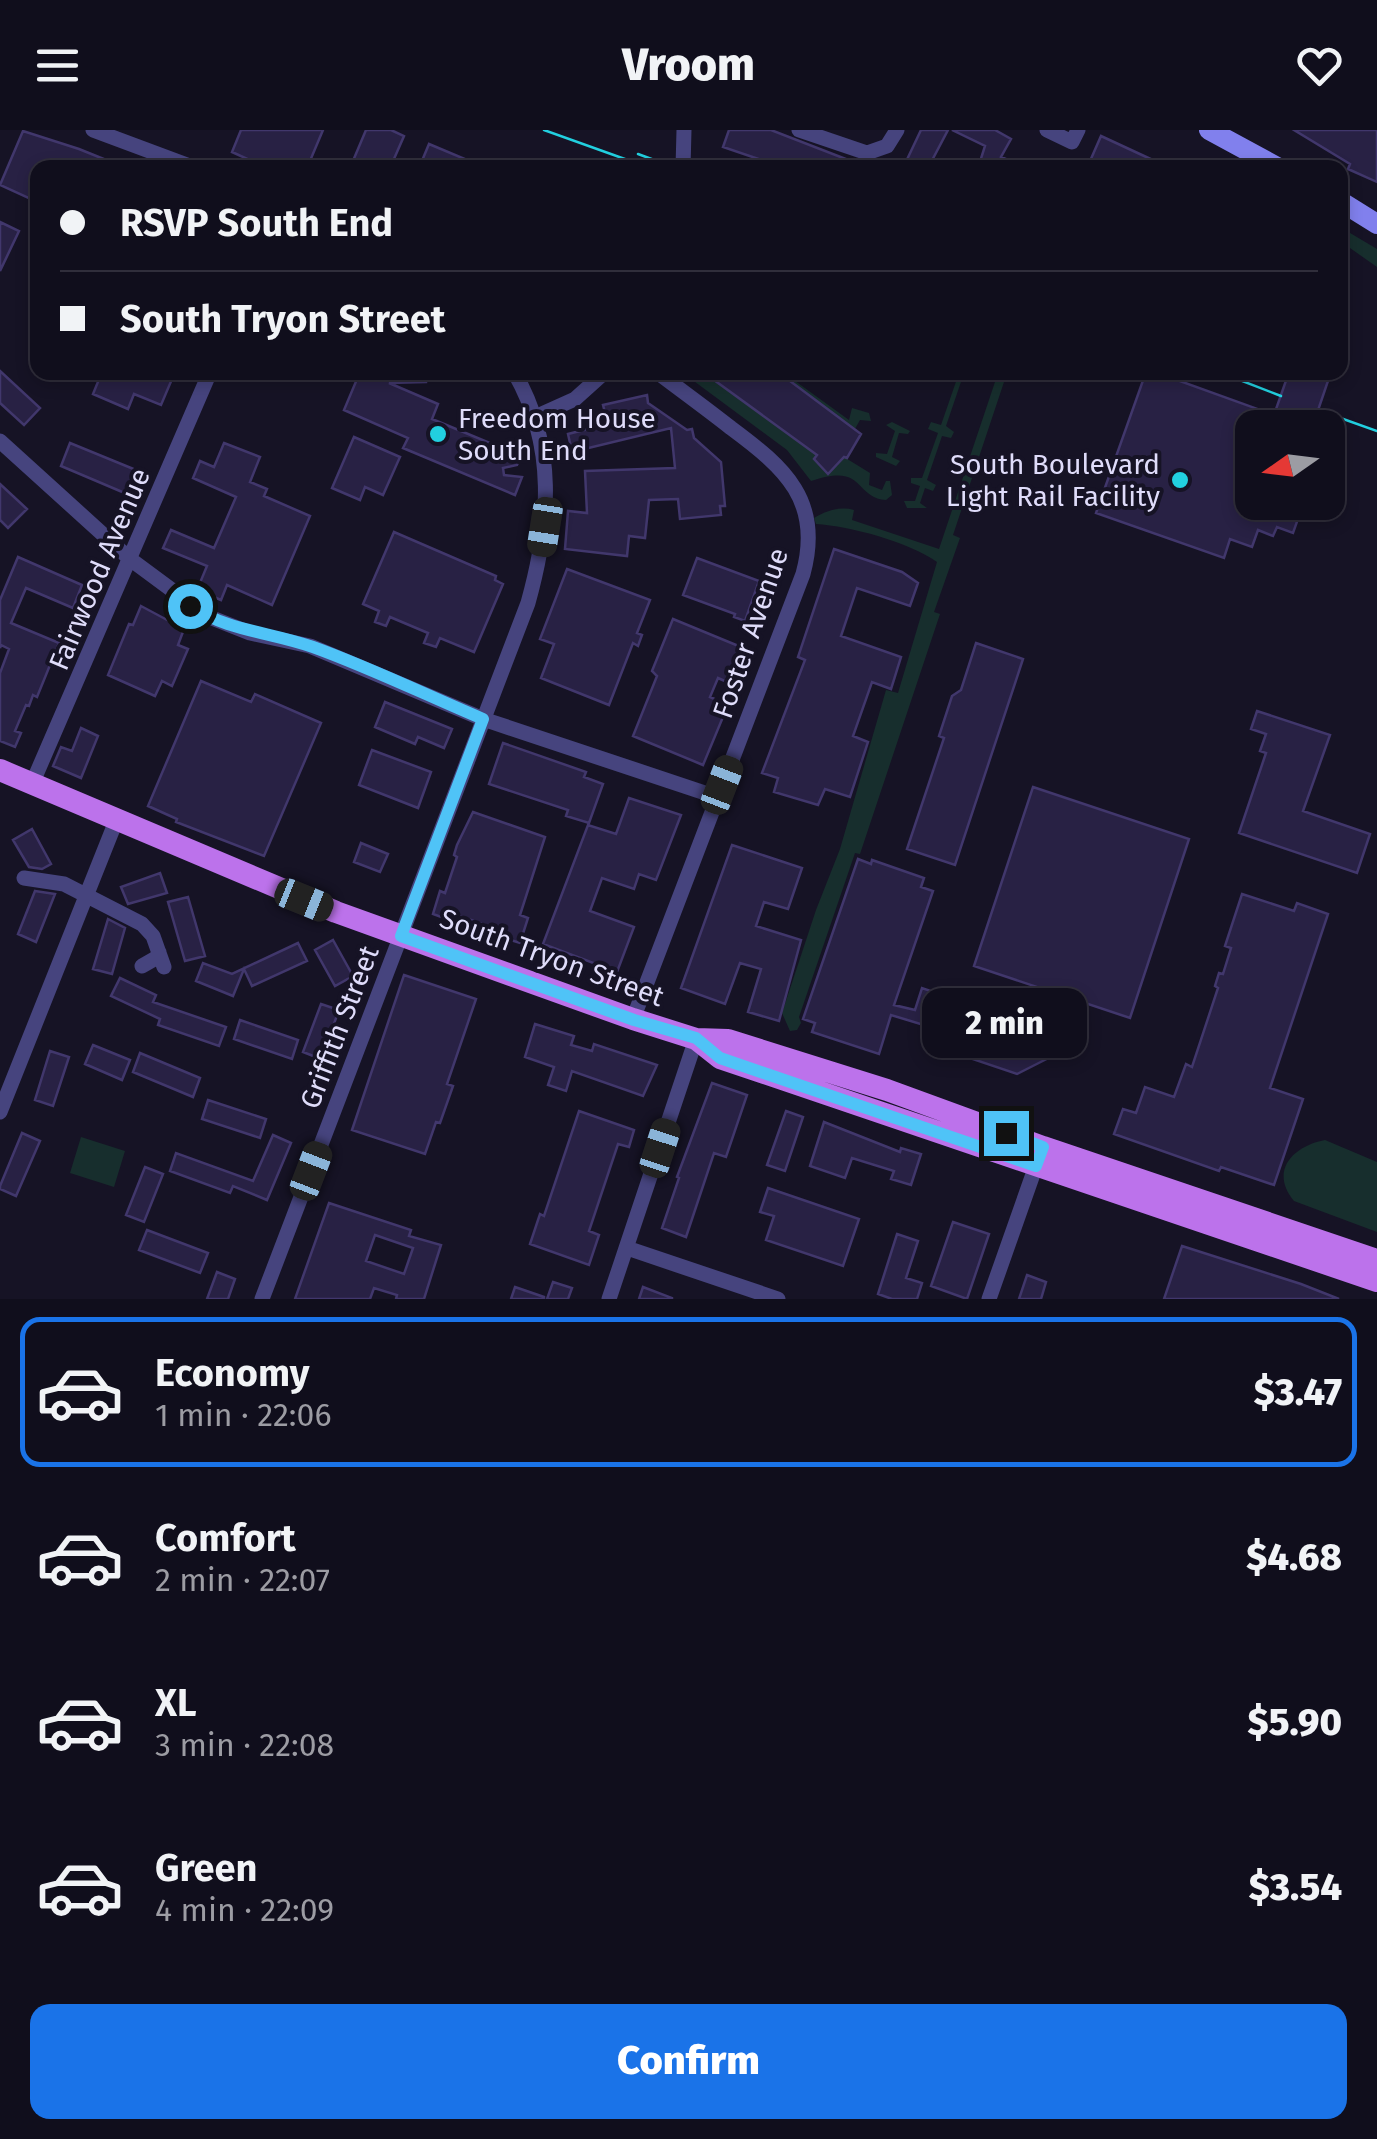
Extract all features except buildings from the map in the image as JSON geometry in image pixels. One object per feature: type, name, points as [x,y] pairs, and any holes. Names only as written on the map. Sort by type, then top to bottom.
[{"type":"main road","points":[[1209,130],[1264,160]]},
{"type":"main road","points":[[1348,205],[1377,224]]},
{"type":"main road","name":"South Tryon Street","points":[[0,770],[336,912],[634,1020],[696,1038],[728,1040],[852,1079],[1040,1156],[1377,1281]]},
{"type":"main road","name":"South Tryon Street","points":[[1040,1156],[1377,1260]]},
{"type":"street","points":[[94,130],[174,160]]},
{"type":"street","points":[[683,160],[684,130]]},
{"type":"street","points":[[799,130],[867,153],[887,146],[897,130]]},
{"type":"street","points":[[1047,130],[1072,142],[1078,130]]},
{"type":"street","name":"Fairwood Avenue","points":[[32,784],[207,380]]},
{"type":"street","name":"Griffith Street","points":[[262,1299],[528,603],[544,537],[547,499],[544,454],[535,417],[518,380]]},
{"type":"street","points":[[535,417],[575,399],[596,380]]},
{"type":"street","name":"Foster Avenue","points":[[634,1020],[808,556],[807,521],[797,490],[778,464],[668,380]]},
{"type":"street","points":[[0,442],[130,559],[190,606],[225,625],[310,646],[483,719],[717,797]]},
{"type":"street","points":[[0,1112],[116,820]]},
{"type":"street","points":[[24,878],[64,884],[142,924],[153,936],[161,959],[142,966]]},
{"type":"street","points":[[609,1299],[696,1038]]},
{"type":"street","points":[[990,1299],[1040,1156]]},
{"type":"street","points":[[627,1248],[778,1299]]},
{"type":"green space","points":[[1348,232],[1377,249],[1377,267],[1348,247]]},
{"type":"green space","points":[[692,380],[794,380],[849,420],[852,408],[869,413],[871,421],[860,420],[835,464],[844,457],[870,473],[869,485],[882,490],[890,481],[892,495],[886,500],[876,498],[857,482],[841,476],[811,481],[787,450]]},
{"type":"green space","points":[[957,380],[962,380],[946,426],[954,432],[951,438],[942,436],[927,480],[936,485],[933,491],[925,488],[920,503],[927,508],[907,508],[904,501],[915,501],[920,486],[911,483],[911,478],[922,478],[938,433],[928,429],[931,422],[941,425]]},
{"type":"green space","points":[[996,380],[1005,380],[953,535],[960,538],[934,612],[940,614],[860,854],[855,853],[799,1017],[801,1023],[797,1030],[790,1031],[782,1013],[840,849],[886,690],[898,693],[937,562],[895,542],[816,524],[814,518],[833,510],[854,510],[852,520],[939,549]]},
{"type":"green space","points":[[892,422],[910,431],[899,433],[892,457],[900,461],[896,466],[876,457],[876,453],[887,454],[895,431],[886,425]]},
{"type":"green space","points":[[81,1137],[125,1151],[114,1187],[70,1173]]},
{"type":"green space","points":[[1325,1140],[1377,1162],[1377,1232],[1294,1201],[1287,1190],[1284,1170],[1288,1162],[1303,1148]]},
{"type":"tram line","points":[[544,130],[628,160]]},
{"type":"tram line","points":[[638,154],[654,160]]},
{"type":"tram line","points":[[1240,380],[1281,396]]},
{"type":"tram line","points":[[1345,420],[1377,431]]},
{"type":"place","name":"Freedom House South End","points":[[438,434]]},
{"type":"place","name":"South Boulevard Light Rail Facility","points":[[1180,480]]},
{"type":"route","points":[[190,606],[225,625],[310,646],[483,719],[401,936],[634,1020],[696,1038],[720,1058],[1036,1166],[1043,1147],[1006,1133]]}]
